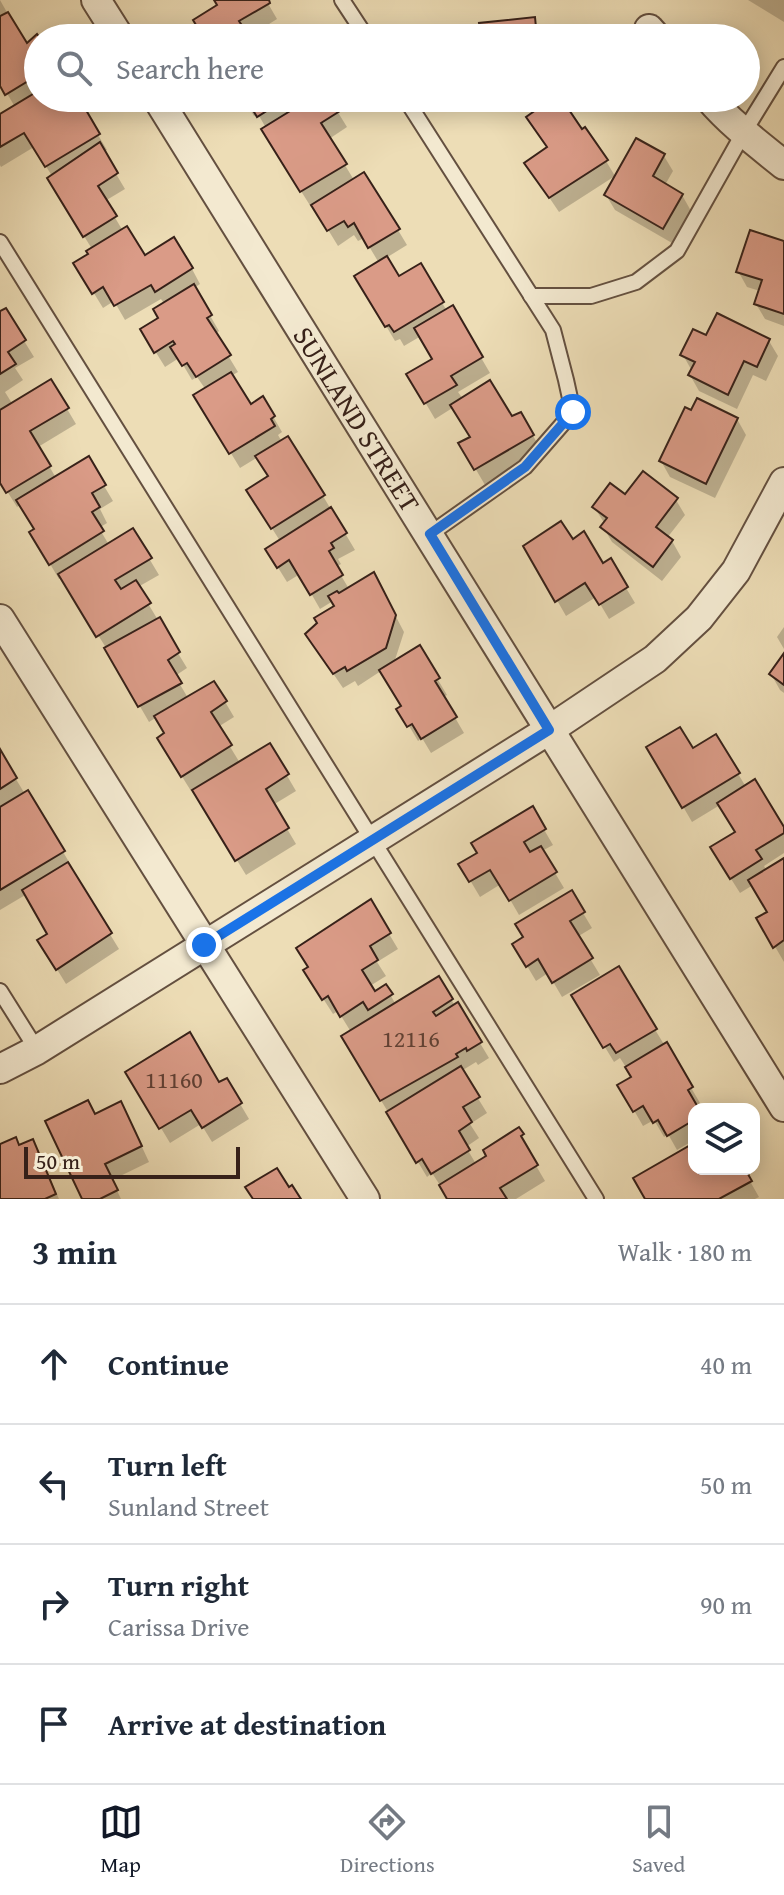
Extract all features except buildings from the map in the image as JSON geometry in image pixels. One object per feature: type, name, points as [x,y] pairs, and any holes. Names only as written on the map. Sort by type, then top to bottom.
[{"type":"street","points":[[96,0],[111,24]]},
{"type":"street","name":"SUNLAND STREET","points":[[166,112],[784,1107]]},
{"type":"street","points":[[721,112],[784,165]]},
{"type":"street","points":[[0,1069],[37,1050],[549,730],[655,659],[699,618],[736,571],[784,482]]},
{"type":"street","points":[[0,619],[365,1199]]},
{"type":"lane","points":[[342,0],[358,24]]},
{"type":"lane","points":[[760,106],[784,67]]},
{"type":"lane","points":[[414,112],[553,330],[573,412],[525,467],[430,534]]},
{"type":"lane","points":[[531,296],[591,296],[636,282],[677,251],[756,112]]},
{"type":"lane","points":[[0,242],[596,1199]]},
{"type":"lane","points":[[0,991],[37,1050]]},
{"type":"route","points":[[204,945],[549,730],[430,534],[525,467],[573,412]]}]
